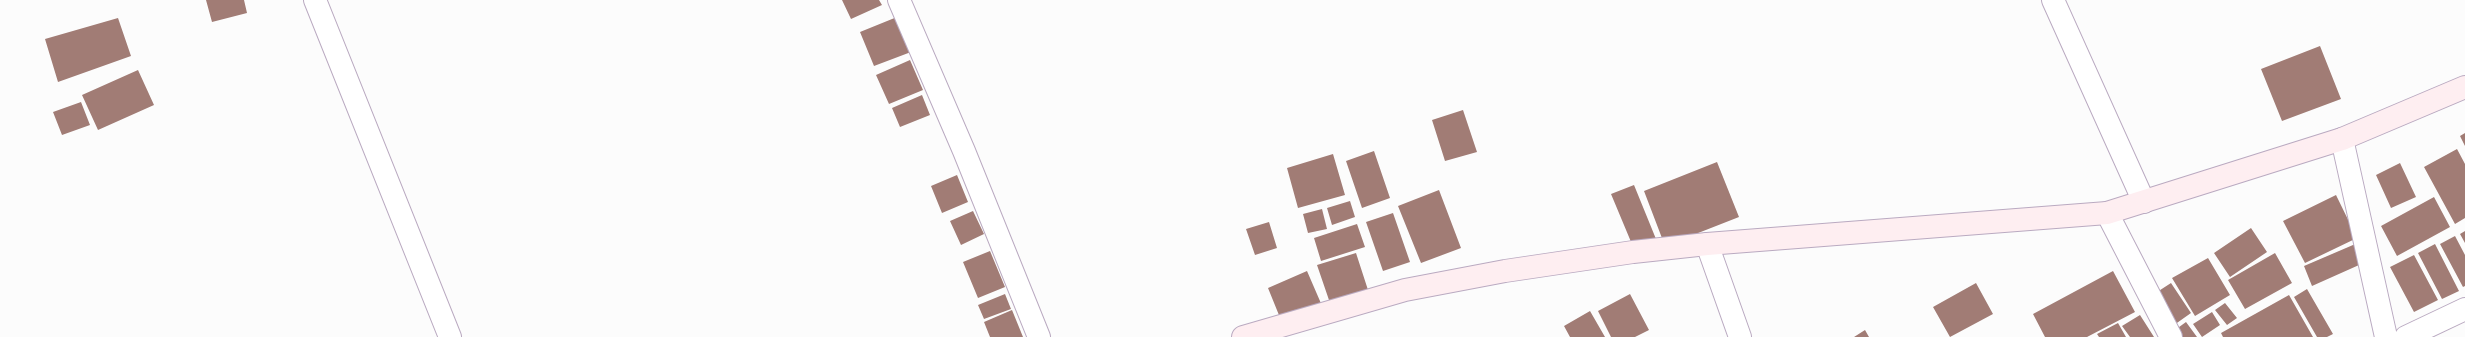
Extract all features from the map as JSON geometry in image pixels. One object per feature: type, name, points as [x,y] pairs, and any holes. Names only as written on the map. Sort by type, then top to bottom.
[{"type":"street","points":[[315,0],[450,337]]},
{"type":"street","points":[[899,0],[964,151],[1039,337]]},
{"type":"street","points":[[2054,0],[2144,202]]},
{"type":"street","points":[[1243,337],[1405,290],[1505,271],[1707,244],[2107,213],[2342,139],[2465,87]]},
{"type":"street","points":[[2342,139],[2386,337]]},
{"type":"street","points":[[2107,213],[2171,337]]},
{"type":"street","points":[[1707,244],[1740,337]]},
{"type":"street","points":[[2406,337],[2465,309]]},
{"type":"building","points":[[206,0],[244,0],[247,13],[212,22]]},
{"type":"building","points":[[842,0],[879,0],[882,5],[851,19]]},
{"type":"building","points":[[897,17],[911,52],[874,66],[860,32]]},
{"type":"building","points":[[118,18],[131,56],[58,82],[45,39]]},
{"type":"building","points":[[2320,46],[2341,99],[2282,121],[2261,69]]},
{"type":"building","points":[[910,60],[923,90],[889,104],[876,75]]},
{"type":"building","points":[[138,70],[154,105],[98,130],[82,95]]},
{"type":"building","points":[[922,95],[930,115],[900,127],[892,108]]},
{"type":"building","points":[[81,102],[90,125],[62,135],[53,112]]},
{"type":"building","points":[[1463,110],[1477,152],[1445,161],[1432,120]]},
{"type":"building","points":[[2465,133],[2465,146],[2460,136]]},
{"type":"building","points":[[2457,149],[2465,164],[2465,218],[2455,224],[2424,167]]},
{"type":"building","points":[[1374,151],[1390,198],[1362,208],[1346,161]]},
{"type":"building","points":[[1333,154],[1345,195],[1298,208],[1287,168]]},
{"type":"building","points":[[1717,162],[1739,217],[1665,246],[1644,191]]},
{"type":"building","points":[[2400,163],[2416,197],[2391,208],[2376,175]]},
{"type":"building","points":[[957,175],[968,202],[942,213],[931,186]]},
{"type":"building","points":[[1634,185],[1656,239],[1634,249],[1611,194]]},
{"type":"building","points":[[1439,190],[1461,248],[1421,263],[1398,206]]},
{"type":"building","points":[[2336,195],[2357,238],[2305,263],[2283,221]]},
{"type":"building","points":[[2434,197],[2450,227],[2397,256],[2381,226]]},
{"type":"building","points":[[1350,201],[1355,217],[1332,225],[1327,208]]},
{"type":"building","points":[[1322,209],[1327,229],[1308,233],[1303,214]]},
{"type":"building","points":[[973,211],[984,234],[961,245],[950,221]]},
{"type":"building","points":[[1393,213],[1410,262],[1383,271],[1366,222]]},
{"type":"building","points":[[1269,222],[1277,248],[1255,255],[1246,229]]},
{"type":"building","points":[[1357,224],[1365,247],[1321,261],[1314,238]]},
{"type":"building","points":[[2251,228],[2267,252],[2230,277],[2214,253]]},
{"type":"building","points":[[2465,231],[2465,243],[2460,234]]},
{"type":"building","points":[[2455,236],[2465,255],[2465,286],[2463,287],[2440,244]]},
{"type":"building","points":[[2360,242],[2368,261],[2312,286],[2304,266]]},
{"type":"building","points":[[2435,244],[2459,291],[2442,299],[2418,253]]},
{"type":"building","points":[[990,251],[1005,287],[978,298],[963,262]]},
{"type":"building","points":[[1356,253],[1368,290],[1330,303],[1317,265]]},
{"type":"building","points":[[2275,253],[2292,283],[2245,309],[2228,280]]},
{"type":"building","points":[[2414,255],[2438,300],[2414,312],[2390,267]]},
{"type":"building","points":[[2208,258],[2230,295],[2195,316],[2172,278]]},
{"type":"building","points":[[1307,271],[1323,308],[1283,325],[1268,288]]},
{"type":"building","points":[[2113,271],[2135,312],[2087,337],[2045,337],[2033,314]]},
{"type":"building","points":[[1976,283],[1993,314],[1950,337],[1933,307]]},
{"type":"building","points":[[2171,283],[2191,313],[2174,325],[2154,294]]},
{"type":"building","points":[[2307,289],[2333,334],[2327,337],[2317,337],[2294,297]]},
{"type":"building","points":[[1005,294],[1011,309],[984,319],[978,305]]},
{"type":"building","points":[[1630,294],[1649,330],[1635,337],[1611,337],[1598,311]]},
{"type":"building","points":[[2289,295],[2313,337],[2223,337],[2221,333]]},
{"type":"building","points":[[2225,303],[2237,318],[2227,325],[2215,310]]},
{"type":"building","points":[[1012,310],[1023,337],[990,337],[984,322]]},
{"type":"building","points":[[1590,311],[1605,337],[1570,337],[1564,326]]},
{"type":"building","points":[[2212,312],[2220,325],[2202,337],[2193,324]]},
{"type":"building","points":[[2140,315],[2154,337],[2130,337],[2122,326]]},
{"type":"building","points":[[2186,322],[2197,337],[2180,337],[2175,330]]},
{"type":"building","points":[[2118,323],[2126,337],[2099,337],[2097,334]]},
{"type":"building","points":[[1865,330],[1869,337],[1854,337]]}]
